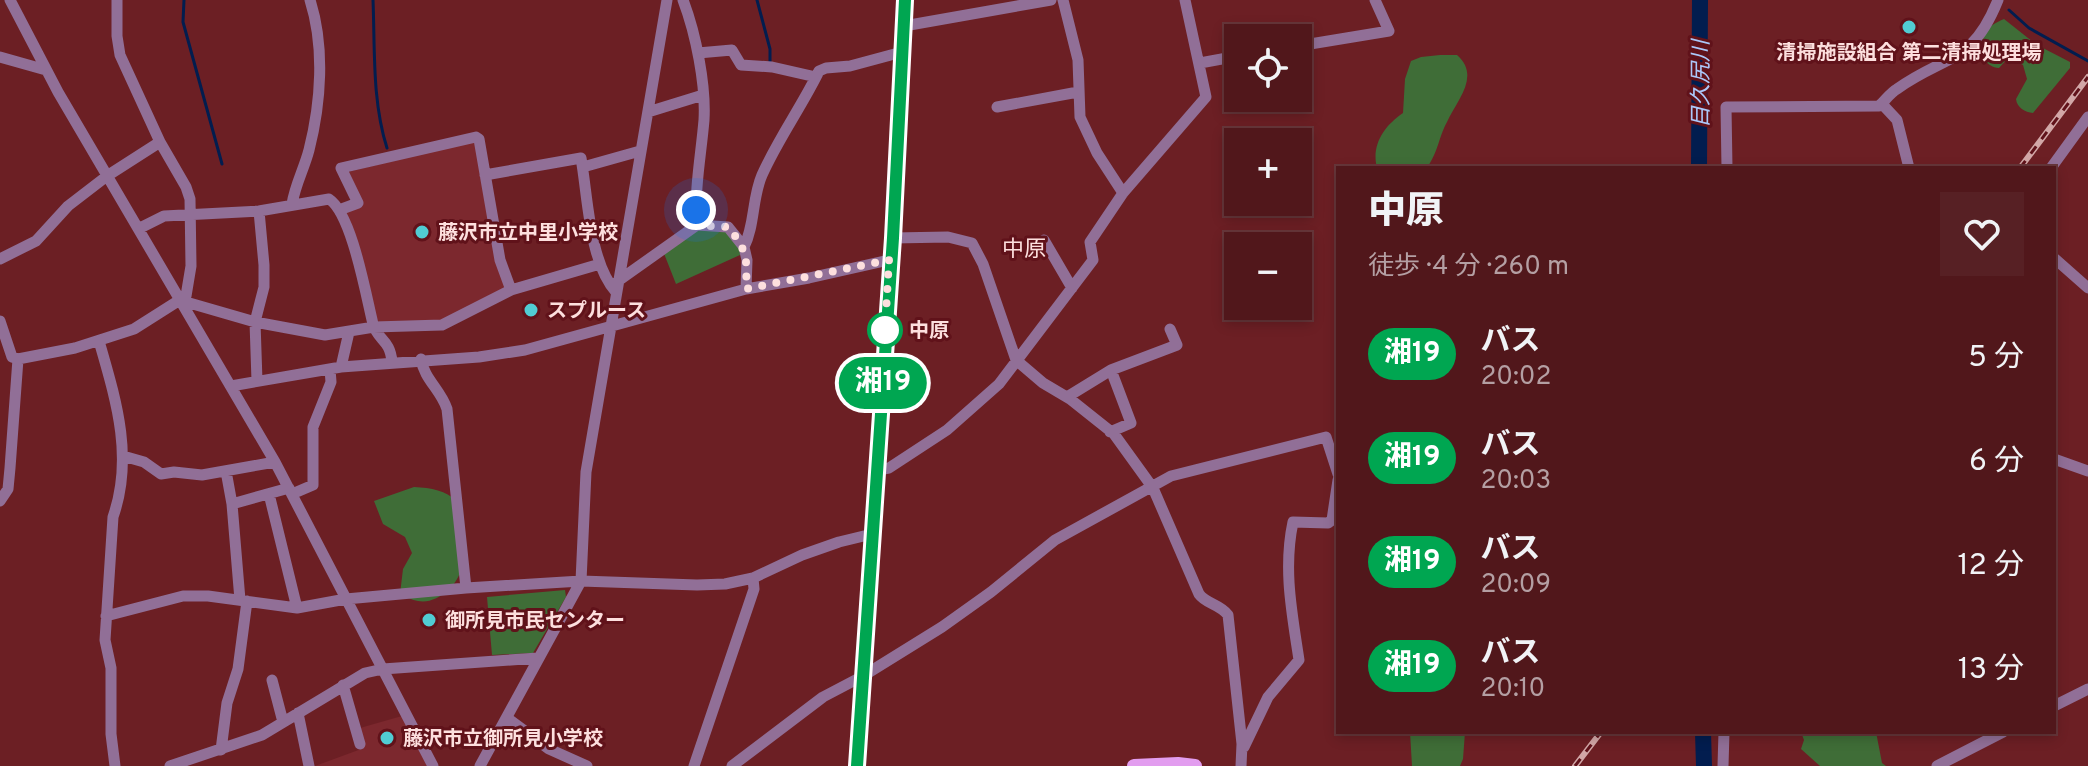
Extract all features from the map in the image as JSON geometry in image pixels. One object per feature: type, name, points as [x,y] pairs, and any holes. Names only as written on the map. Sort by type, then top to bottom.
[{"type":"main road","points":[[857,766],[889,260],[893,238],[905,0]]},
{"type":"main road","points":[[1134,766],[1193,766]]},
{"type":"street","points":[[10,0],[46,70],[275,462],[433,766]]},
{"type":"street","points":[[0,321],[12,357],[18,359],[99,341],[134,329],[186,296],[190,278],[191,213],[186,187],[160,142],[118,47],[117,0]]},
{"type":"street","points":[[292,204],[311,142],[320,75],[316,20],[310,0]]},
{"type":"street","points":[[480,766],[581,581],[586,472],[667,0]]},
{"type":"street","points":[[683,0],[696,33],[703,95],[697,225]]},
{"type":"street","points":[[904,26],[998,6],[1051,0]]},
{"type":"street","points":[[1063,0],[1078,60],[1080,117],[1123,193]]},
{"type":"street","points":[[878,470],[889,468],[947,430],[999,384],[1093,260],[1090,242],[1123,193],[1206,97],[1185,0]]},
{"type":"street","points":[[1312,44],[1389,31],[1375,0]]},
{"type":"street","points":[[1727,166],[1726,107],[1837,108],[1882,104],[1899,87],[1969,48],[1979,38],[1998,0]]},
{"type":"street","points":[[698,53],[732,50],[741,65],[772,67],[816,77]]},
{"type":"street","points":[[744,247],[750,235],[755,193],[763,173],[819,71],[902,52]]},
{"type":"street","points":[[0,57],[46,70]]},
{"type":"street","points":[[1200,63],[1224,59]]},
{"type":"street","points":[[997,107],[1078,92]]},
{"type":"street","points":[[648,112],[703,95]]},
{"type":"street","points":[[1882,104],[1897,120],[1908,166]]},
{"type":"street","points":[[2052,166],[2088,117]]},
{"type":"street","points":[[339,210],[358,203],[341,168],[476,137],[479,139],[500,260],[511,290]]},
{"type":"street","points":[[0,259],[36,241],[68,206],[160,142]]},
{"type":"street","points":[[583,167],[640,151]]},
{"type":"street","points":[[485,175],[581,158],[600,264],[606,278],[617,286]]},
{"type":"street","points":[[140,228],[164,216],[259,211],[329,199],[339,210],[347,228],[374,327],[391,347],[392,362]]},
{"type":"street","points":[[257,381],[255,322],[264,276],[259,211]]},
{"type":"street","points":[[617,286],[697,225],[728,227],[744,247],[746,289]]},
{"type":"street","points":[[893,238],[948,237],[972,243],[983,264],[1016,360],[1110,432],[1153,488],[1199,594],[1203,600],[1218,605],[1228,615],[1241,766]]},
{"type":"street","points":[[1044,240],[1072,288]]},
{"type":"street","points":[[231,386],[335,368],[509,353],[746,289],[889,260]]},
{"type":"street","points":[[2056,260],[2088,288]]},
{"type":"street","points":[[179,300],[255,322],[325,335],[374,327],[449,323],[511,290],[600,264]]},
{"type":"street","points":[[1067,397],[1111,370],[1177,345],[1170,329]]},
{"type":"street","points":[[232,504],[313,485],[313,427],[349,332]]},
{"type":"street","points":[[99,341],[122,429],[123,456],[119,501],[113,517],[105,640],[111,668],[111,734],[115,766]]},
{"type":"street","points":[[0,501],[8,489],[18,359]]},
{"type":"street","points":[[421,359],[424,373],[442,396],[447,409],[466,588]]},
{"type":"street","points":[[1110,432],[1131,423],[1111,370]]},
{"type":"street","points":[[732,766],[823,697],[863,676],[991,592],[1055,540],[1171,476],[1326,437],[1336,470]]},
{"type":"street","points":[[123,456],[144,462],[161,474],[202,475],[275,462]]},
{"type":"street","points":[[2056,460],[2088,471]]},
{"type":"street","points":[[221,750],[227,703],[238,669],[243,601],[226,471]]},
{"type":"street","points":[[1242,752],[1268,697],[1299,660],[1287,571],[1293,522],[1328,523],[1332,520],[1336,491]]},
{"type":"street","points":[[269,494],[297,608]]},
{"type":"street","points":[[106,616],[183,596],[297,608],[346,599],[581,581],[697,585],[753,578],[802,555],[872,534]]},
{"type":"street","points":[[694,766],[754,589],[753,578]]},
{"type":"street","points":[[170,766],[254,738],[365,673],[383,669],[538,658]]},
{"type":"street","points":[[272,680],[283,722]]},
{"type":"street","points":[[343,685],[360,744]]},
{"type":"street","points":[[2056,705],[2087,694]]},
{"type":"street","points":[[298,713],[309,766]]},
{"type":"street","points":[[507,718],[549,749],[587,766]]},
{"type":"street","points":[[1723,766],[1724,734]]},
{"type":"street","points":[[1937,766],[1999,734]]},
{"type":"shaded area","name":"藤沢市立中里小学校","points":[[475,140],[507,286],[448,321],[379,322],[356,240],[345,214],[363,206],[348,172]]},
{"type":"shaded area","name":"藤沢市立御所見小学校","points":[[402,716],[427,766],[315,766],[364,748],[360,728]]},
{"type":"green space","points":[[2004,19],[2037,45],[2070,62],[2070,68],[2033,113],[2022,109],[2016,99],[2027,79],[2023,65],[2009,57],[1999,68],[1991,66],[1980,49],[1979,45],[1988,29]]},
{"type":"green space","points":[[1457,55],[1467,71],[1465,88],[1428,166],[1377,166],[1376,152],[1381,137],[1403,113],[1405,79],[1411,61],[1421,57]]},
{"type":"green space","points":[[696,230],[726,230],[742,251],[740,255],[676,284],[663,251]]},
{"type":"green space","points":[[414,487],[438,490],[458,502],[462,565],[452,586],[433,600],[414,600],[400,594],[403,569],[412,553],[405,537],[383,524],[374,501]]},
{"type":"green space","points":[[565,590],[566,597],[533,653],[492,655],[487,597]]},
{"type":"green space","points":[[1410,734],[1465,734],[1460,766],[1412,766]]},
{"type":"green space","points":[[1802,734],[1876,734],[1882,763],[1886,766],[1820,766],[1801,749],[1804,740]]},
{"type":"waterway","points":[[184,0],[183,22],[222,164]]},
{"type":"waterway","points":[[373,0],[377,93],[387,148]]},
{"type":"waterway","points":[[757,0],[770,49],[770,64]]},
{"type":"waterway","name":"目久尻川","points":[[1699,166],[1700,0]]},
{"type":"waterway","points":[[2009,10],[2029,28],[2088,61]]},
{"type":"waterway","name":"目久尻川","points":[[1703,734],[1704,766]]},
{"type":"railway","points":[[2021,166],[2088,77]]},
{"type":"railway","points":[[1575,766],[1599,734]]},
{"type":"bus line","name":"湘19","points":[[857,766],[889,260],[893,238],[905,0]]},
{"type":"place","name":"清掃施設組合 第二清掃処理場","points":[[1909,27]]},
{"type":"place","name":"藤沢市立中里小学校","points":[[422,232]]},
{"type":"place","name":"スプルース","points":[[531,310]]},
{"type":"place","name":"中原","points":[[885,330]]},
{"type":"place","name":"御所見市民センター","points":[[429,620]]},
{"type":"place","name":"藤沢市立御所見小学校","points":[[387,738]]},
{"type":"district","name":"中原","points":[[1024,248]]},
{"type":"route","points":[[696,210],[697,225],[728,227],[744,247],[746,289],[889,260],[885,330]]}]
